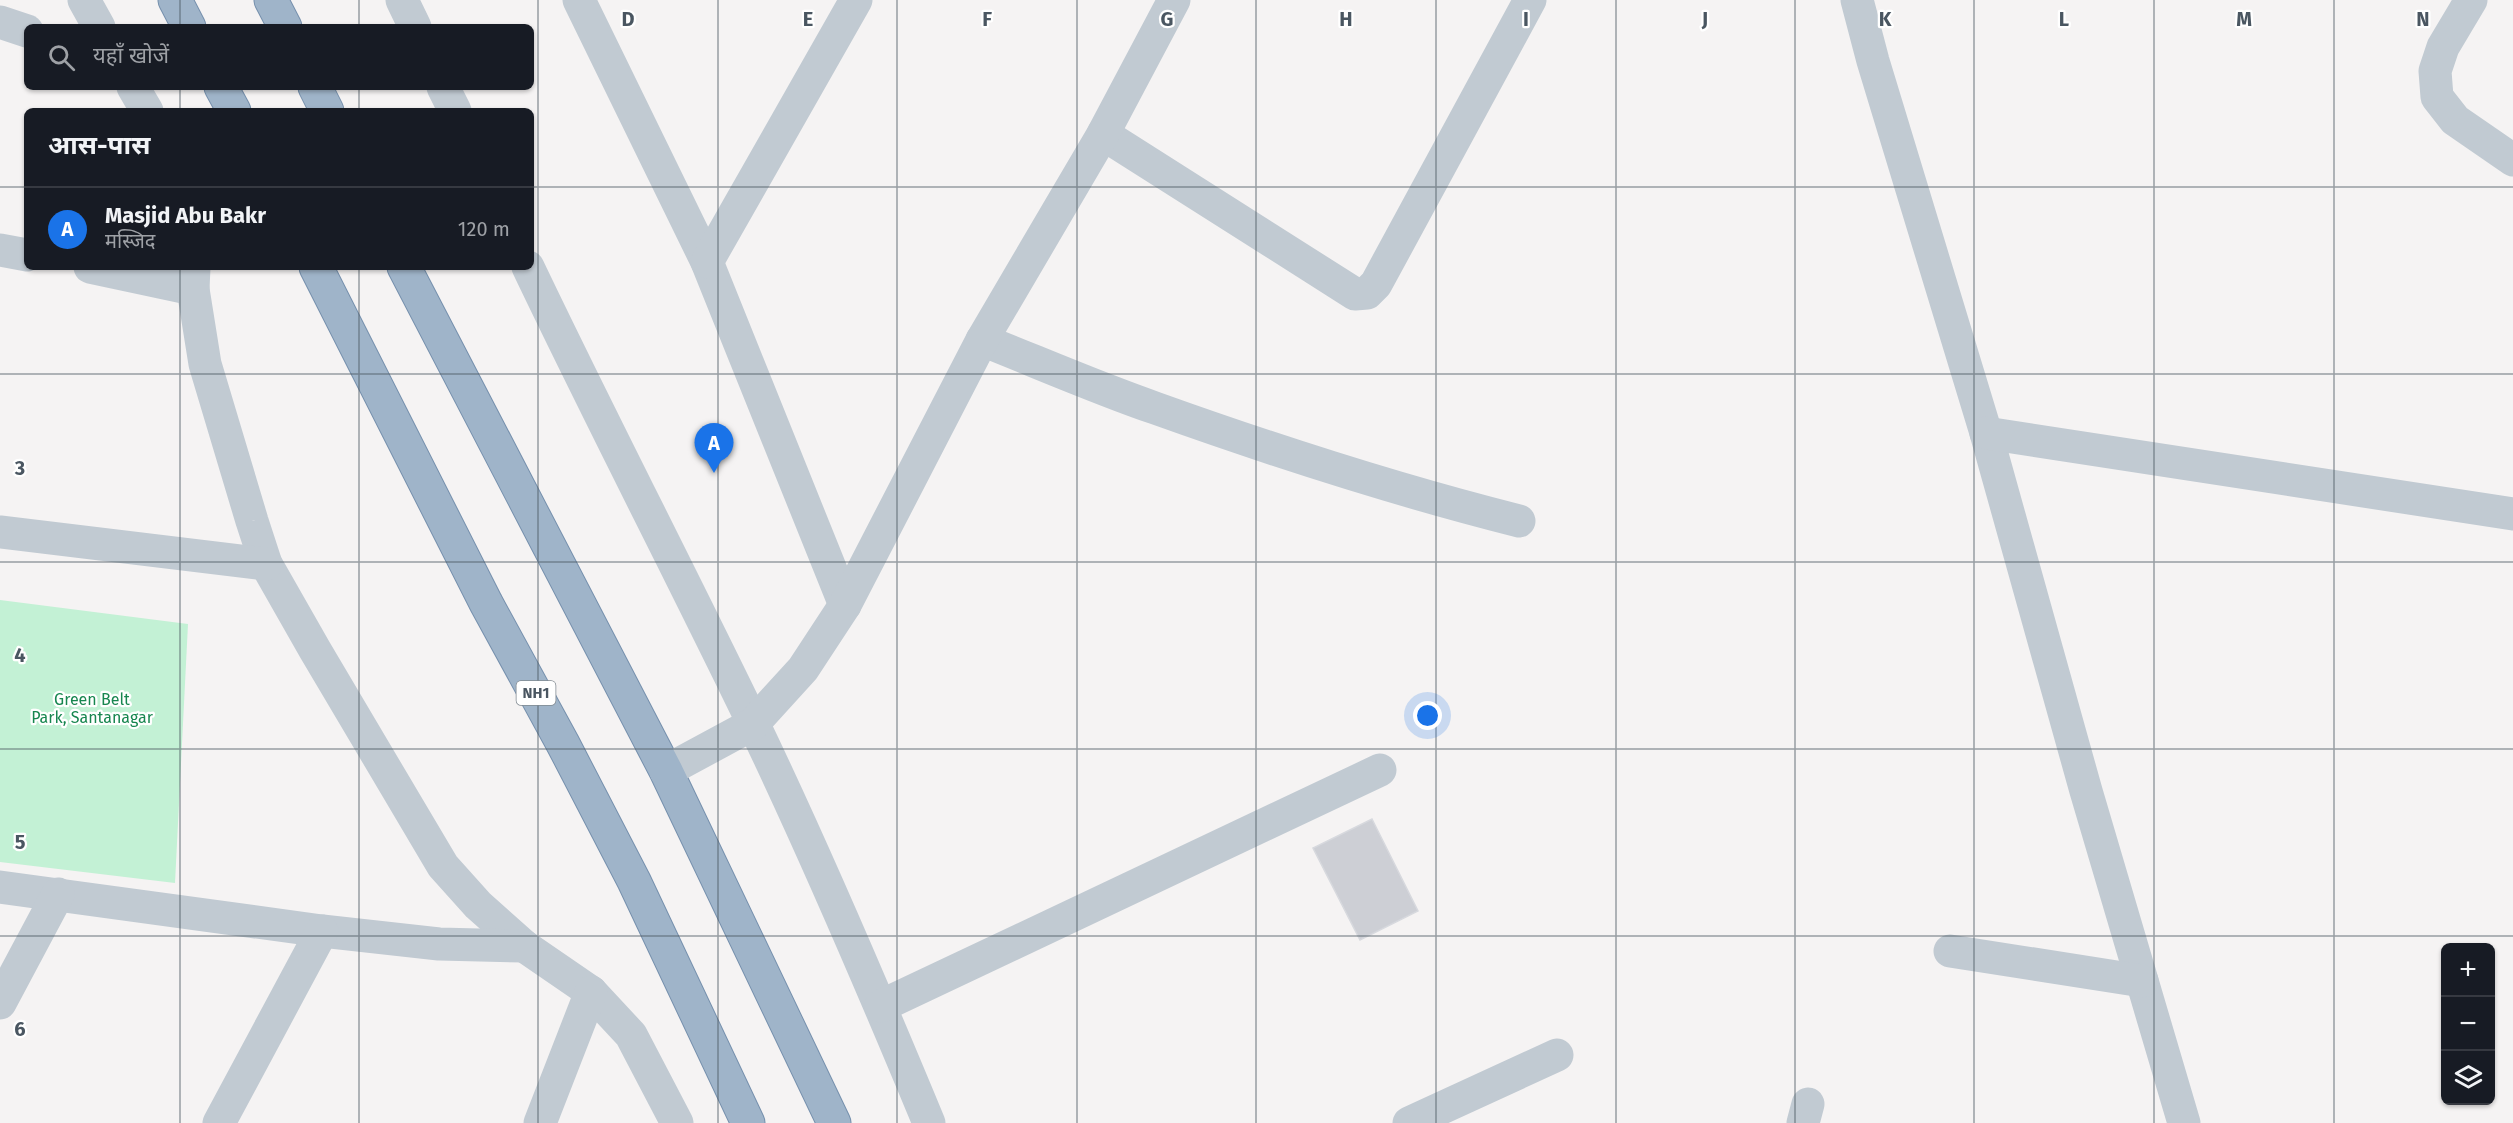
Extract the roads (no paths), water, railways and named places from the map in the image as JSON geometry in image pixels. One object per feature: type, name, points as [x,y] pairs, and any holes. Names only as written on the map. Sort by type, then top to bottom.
[{"type":"highway","points":[[175,0],[187,24]]},
{"type":"highway","points":[[271,0],[283,24]]},
{"type":"highway","points":[[223,90],[232,108]]},
{"type":"highway","points":[[316,90],[326,108]]},
{"type":"highway","name":"NH1","points":[[318,270],[486,603],[634,881],[748,1123]]},
{"type":"highway","points":[[406,270],[666,771],[834,1123]]},
{"type":"street","points":[[84,0],[97,24]]},
{"type":"street","points":[[402,0],[414,24]]},
{"type":"street","points":[[579,0],[707,262],[845,605]]},
{"type":"street","points":[[707,262],[856,0]]},
{"type":"street","points":[[666,771],[753,724],[803,669],[845,605],[982,340],[1103,134],[1174,0]]},
{"type":"street","points":[[1103,134],[1355,294],[1367,293],[1376,284],[1530,0]]},
{"type":"street","points":[[1857,0],[1873,61],[1986,433],[2086,791],[2184,1123]]},
{"type":"street","points":[[2471,0],[2443,47],[2435,71],[2437,97],[2455,120],[2513,160]]},
{"type":"street","points":[[0,22],[24,30]]},
{"type":"street","points":[[135,90],[145,108]]},
{"type":"street","points":[[444,90],[454,108]]},
{"type":"street","points":[[0,250],[24,254]]},
{"type":"street","points":[[118,270],[193,278],[205,364],[266,564],[350,711],[443,866],[478,905],[524,946],[591,992],[631,1035],[677,1123]]},
{"type":"street","points":[[529,270],[584,386],[753,724],[881,1006],[929,1123]]},
{"type":"street","points":[[982,340],[1153,408],[1428,498],[1519,521]]},
{"type":"street","points":[[1986,433],[2513,514]]},
{"type":"street","points":[[0,532],[266,564]]},
{"type":"street","points":[[881,1006],[1380,770]]},
{"type":"street","points":[[0,887],[322,931],[439,944],[524,946]]},
{"type":"street","points":[[0,1003],[58,894]]},
{"type":"street","points":[[219,1123],[322,931]]},
{"type":"street","points":[[1950,951],[2142,981]]},
{"type":"street","points":[[540,1123],[591,992]]},
{"type":"street","points":[[1409,1123],[1557,1055]]},
{"type":"place","name":"Masjid Abu Bakr","points":[[714,473]]},
{"type":"park label","name":"Green Belt Park, Santanagar","points":[[92,708]]}]
